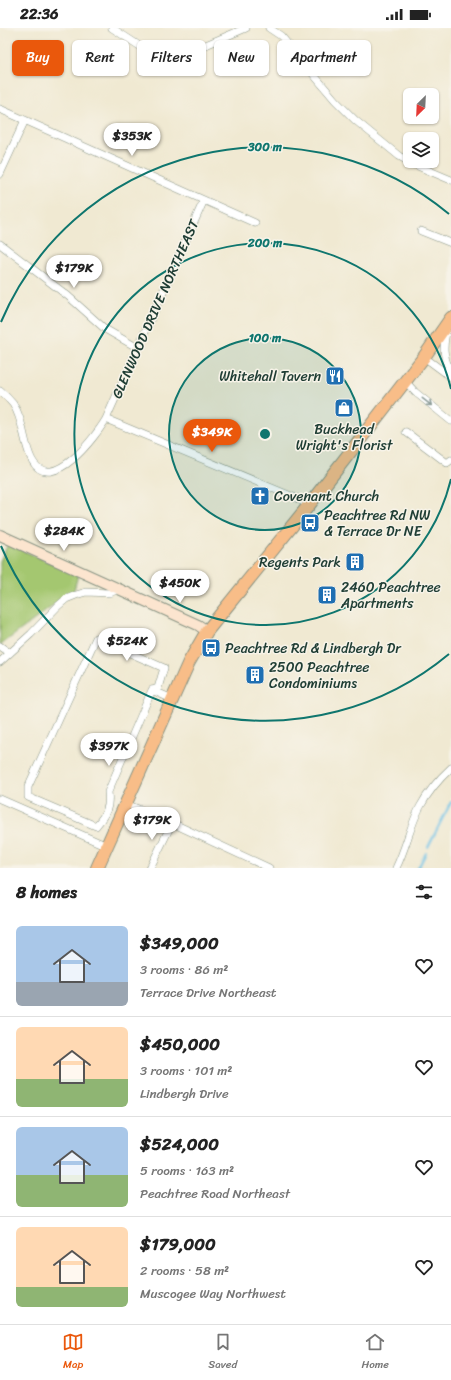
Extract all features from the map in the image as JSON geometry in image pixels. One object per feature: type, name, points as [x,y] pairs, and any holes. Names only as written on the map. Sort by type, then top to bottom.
[{"type":"highway","points":[[97,868],[172,699],[194,652],[206,631],[309,505],[424,357],[450,320]]},
{"type":"main road","points":[[0,535],[198,625],[206,631]]},
{"type":"street","points":[[113,28],[155,56],[167,59],[175,58],[246,28]]},
{"type":"street","points":[[269,28],[281,36],[335,100],[355,120],[399,156],[413,164],[451,180]]},
{"type":"street","points":[[0,109],[255,223]]},
{"type":"street","points":[[0,174],[24,120]]},
{"type":"street","name":"GLENWOOD DRIVE NORTHEAST","points":[[0,391],[15,409],[32,461],[37,467],[45,471],[56,471],[70,461],[94,436],[106,419],[204,200]]},
{"type":"street","points":[[421,231],[451,243]]},
{"type":"street","points":[[0,244],[68,296],[105,329],[138,348]]},
{"type":"street","points":[[450,320],[444,344],[445,357],[451,372]]},
{"type":"street","points":[[424,357],[451,377]]},
{"type":"street","points":[[405,381],[415,392],[451,421]]},
{"type":"street","points":[[106,419],[296,498],[309,505]]},
{"type":"street","points":[[406,432],[447,463],[451,460]]},
{"type":"street","points":[[0,662],[32,634],[66,599],[86,592],[110,593],[118,589]]},
{"type":"street","points":[[96,638],[164,668],[158,688],[152,690],[108,792],[110,802],[104,816],[96,826],[37,801],[28,798],[28,788],[96,638]]},
{"type":"street","points":[[0,646],[10,653]]},
{"type":"street","points":[[152,690],[172,699]]},
{"type":"street","points":[[396,868],[420,806],[430,790],[451,768]]},
{"type":"street","points":[[0,799],[107,846]]},
{"type":"street","points":[[30,812],[37,801]]},
{"type":"street","points":[[126,804],[269,868]]},
{"type":"street","points":[[43,818],[51,807]]},
{"type":"street","points":[[150,868],[172,824]]},
{"type":"green space","points":[[8,544],[78,575],[74,590],[0,647],[0,561]]},
{"type":"waterway","points":[[428,847],[451,802]]},
{"type":"waterway","points":[[418,868],[426,853]]},
{"type":"place","name":"Whitehall Tavern","points":[[335,376]]},
{"type":"place","name":"Buckhead Wright's Florist","points":[[344,408]]},
{"type":"place","name":"Covenant Church","points":[[260,496]]},
{"type":"place","name":"Peachtree Rd NW & Terrace Dr NE","points":[[310,523]]},
{"type":"place","name":"Regents Park","points":[[355,562]]},
{"type":"place","name":"2460 Peachtree Apartments","points":[[327,595]]},
{"type":"place","name":"Peachtree Rd & Lindbergh Dr","points":[[211,648]]},
{"type":"place","name":"2500 Peachtree Condominiums","points":[[255,675]]}]
